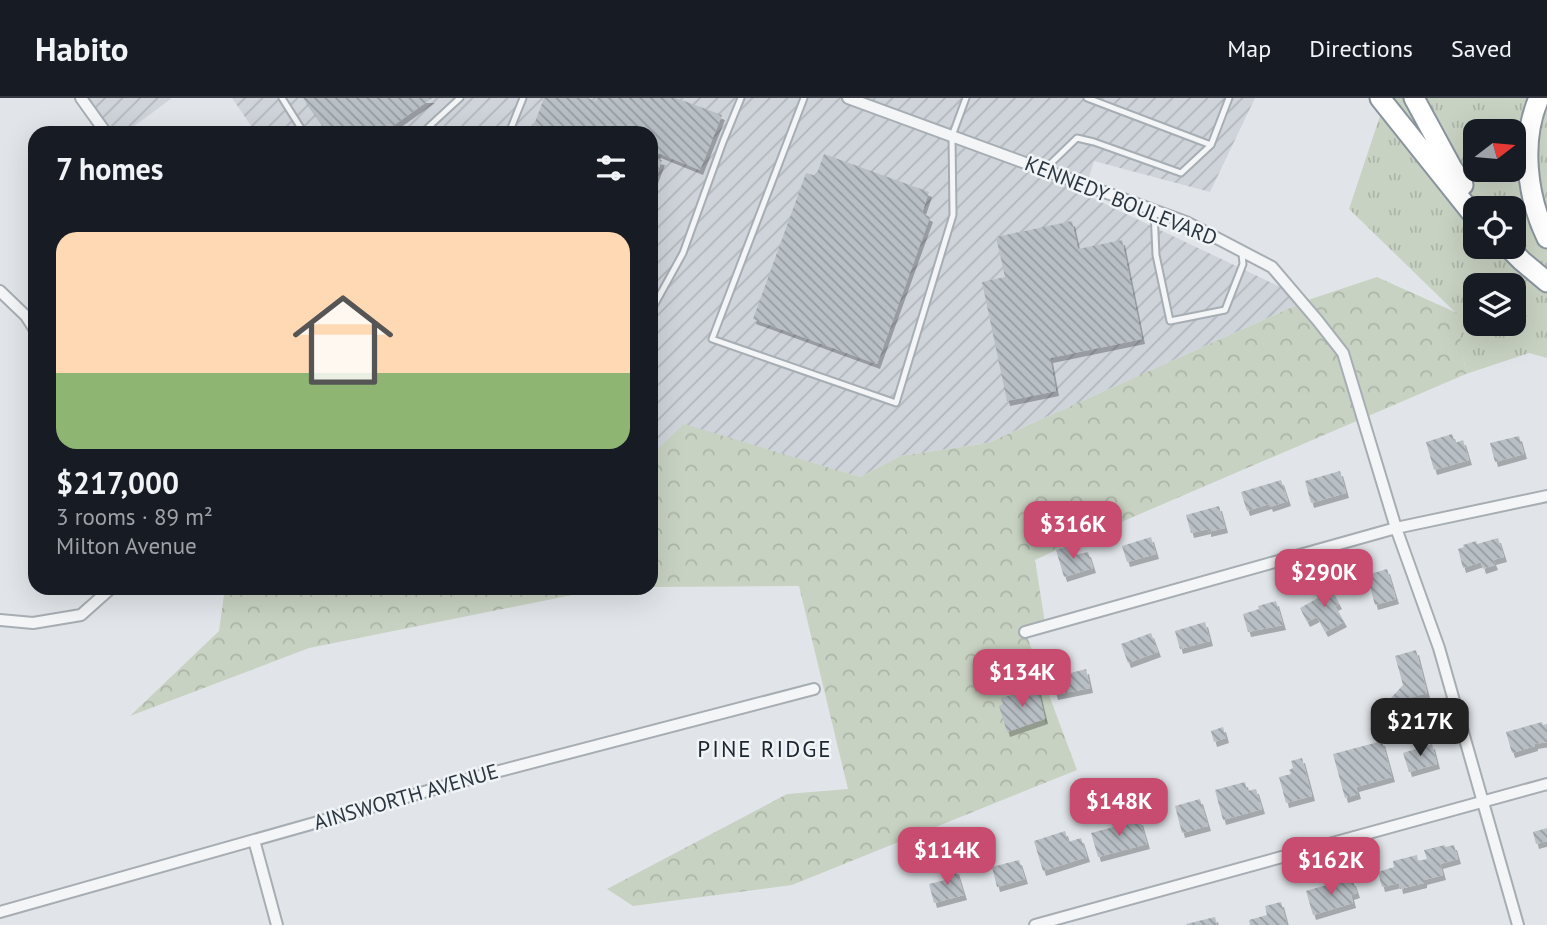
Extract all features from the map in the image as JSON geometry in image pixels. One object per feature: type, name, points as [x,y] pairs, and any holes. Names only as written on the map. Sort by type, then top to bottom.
[{"type":"highway","points":[[1380,98],[1463,202]]},
{"type":"highway","points":[[1414,98],[1452,168],[1471,196]]},
{"type":"highway","points":[[1539,98],[1530,131],[1529,159],[1531,187],[1547,238]]},
{"type":"highway","points":[[1520,259],[1547,282]]},
{"type":"street","points":[[81,98],[101,126]]},
{"type":"street","name":"KENNEDY BOULEVARD","points":[[848,98],[1186,222],[1272,267],[1318,321],[1343,353],[1396,528],[1439,648],[1518,925]]},
{"type":"street","points":[[0,291],[28,311]]},
{"type":"street","points":[[1025,632],[1396,528],[1547,496]]},
{"type":"street","points":[[0,620],[33,623],[81,615],[103,595]]},
{"type":"street","name":"AINSWORTH AVENUE","points":[[0,912],[484,775],[814,688]]},
{"type":"street","points":[[1035,925],[1547,783]]},
{"type":"street","points":[[254,840],[277,925]]},
{"type":"lane","points":[[282,98],[300,126]]},
{"type":"lane","points":[[430,126],[460,98]]},
{"type":"lane","points":[[512,126],[523,98]]},
{"type":"lane","points":[[658,298],[683,253],[741,98]]},
{"type":"lane","points":[[804,98],[712,339],[896,403],[953,215],[952,136],[966,98]]},
{"type":"lane","points":[[1087,98],[1211,145]]},
{"type":"lane","points":[[1044,170],[1077,138],[1181,173],[1211,145],[1229,98]]},
{"type":"lane","points":[[1154,210],[1156,255],[1170,321],[1225,310],[1243,264],[1242,251]]},
{"type":"shaded area","points":[[86,98],[172,98],[134,126],[103,126]]},
{"type":"shaded area","points":[[232,98],[1255,98],[1210,192],[1094,161],[1084,194],[1308,300],[988,443],[900,456],[860,477],[684,425],[658,449],[658,126],[251,126]]},
{"type":"green space","points":[[1386,98],[1547,98],[1547,358],[1529,353],[1466,374],[1456,313],[1349,209]]},
{"type":"green space","points":[[1377,277],[1457,313],[1466,374],[1035,560],[1045,623],[1025,631],[1077,770],[792,885],[633,906],[607,889],[787,794],[848,789],[799,586],[658,587],[658,448],[684,424],[860,477],[900,456],[988,443],[1308,300]]},
{"type":"green space","points":[[224,595],[572,595],[309,648],[130,716],[219,631]]},
{"type":"building","points":[[303,98],[432,98],[393,126],[323,126]]},
{"type":"building","points":[[544,98],[587,98],[596,101],[597,98],[676,98],[722,115],[700,170],[658,153],[658,126],[534,126]]},
{"type":"building","points":[[824,154],[929,192],[922,213],[930,217],[877,364],[753,319],[806,173],[816,176]]},
{"type":"building","points":[[1072,221],[1078,249],[1122,240],[1142,339],[1050,358],[1056,391],[1007,401],[982,282],[1005,277],[996,237]]},
{"type":"building","points":[[1452,434],[1455,443],[1463,440],[1469,460],[1434,470],[1426,442]]},
{"type":"building","points":[[1519,436],[1524,454],[1495,462],[1490,443]]},
{"type":"building","points":[[1340,471],[1346,493],[1311,503],[1305,481]]},
{"type":"building","points":[[1281,480],[1288,501],[1247,511],[1241,492]]},
{"type":"building","points":[[1219,506],[1225,528],[1191,533],[1186,515]]},
{"type":"building","points":[[1151,537],[1156,554],[1127,562],[1122,546]]},
{"type":"building","points":[[1498,538],[1504,557],[1493,560],[1495,565],[1483,569],[1481,562],[1463,568],[1458,549],[1476,541],[1477,544]]},
{"type":"building","points":[[1072,545],[1075,555],[1088,552],[1093,568],[1064,577],[1056,550]]},
{"type":"building","points":[[1387,569],[1396,599],[1375,605],[1367,575]]},
{"type":"building","points":[[1329,585],[1339,604],[1335,606],[1344,622],[1325,632],[1317,617],[1307,622],[1300,608],[1318,598],[1315,592]]},
{"type":"building","points":[[1276,601],[1283,625],[1248,632],[1243,614]]},
{"type":"building","points":[[1205,622],[1210,641],[1180,649],[1175,631]]},
{"type":"building","points":[[1151,633],[1158,652],[1128,663],[1121,644]]},
{"type":"building","points":[[1416,650],[1427,693],[1394,702],[1391,698],[1403,685],[1395,656]]},
{"type":"building","points":[[1086,669],[1090,688],[1055,695],[1051,680]]},
{"type":"building","points":[[1021,689],[1022,693],[1038,689],[1045,719],[1007,732],[999,706],[1003,704],[1001,698]]},
{"type":"building","points":[[1542,722],[1543,725],[1547,724],[1547,742],[1512,753],[1506,732]]},
{"type":"building","points":[[1223,727],[1226,738],[1214,742],[1211,731]]},
{"type":"building","points":[[1382,741],[1392,777],[1356,787],[1358,794],[1345,798],[1333,754]]},
{"type":"building","points":[[1432,744],[1437,764],[1409,772],[1403,753]]},
{"type":"building","points":[[1302,758],[1312,796],[1286,803],[1279,777],[1291,774],[1291,761]]},
{"type":"building","points":[[1245,782],[1247,791],[1256,789],[1262,809],[1223,820],[1215,790]]},
{"type":"building","points":[[1200,799],[1208,826],[1182,833],[1175,806]]},
{"type":"building","points":[[1140,820],[1147,844],[1098,857],[1091,833]]},
{"type":"building","points":[[1547,828],[1547,841],[1536,844],[1533,832]]},
{"type":"building","points":[[1065,831],[1068,842],[1081,838],[1087,857],[1043,871],[1034,841]]},
{"type":"building","points":[[1454,845],[1458,859],[1440,864],[1443,875],[1400,889],[1399,883],[1382,887],[1378,872],[1394,867],[1393,861],[1417,855],[1418,861],[1427,859],[1424,850]]},
{"type":"building","points":[[1019,860],[1025,879],[997,887],[992,867]]},
{"type":"building","points":[[956,869],[964,895],[934,903],[929,884],[945,880],[943,872]]},
{"type":"building","points":[[1344,880],[1345,883],[1353,881],[1357,893],[1351,895],[1353,903],[1313,915],[1306,891]]},
{"type":"building","points":[[1281,902],[1287,925],[1250,925],[1249,920],[1267,915],[1265,906]]},
{"type":"building","points":[[1215,917],[1217,925],[1186,924]]},
{"type":"district","name":"PINE RIDGE","points":[[765,749]]}]
